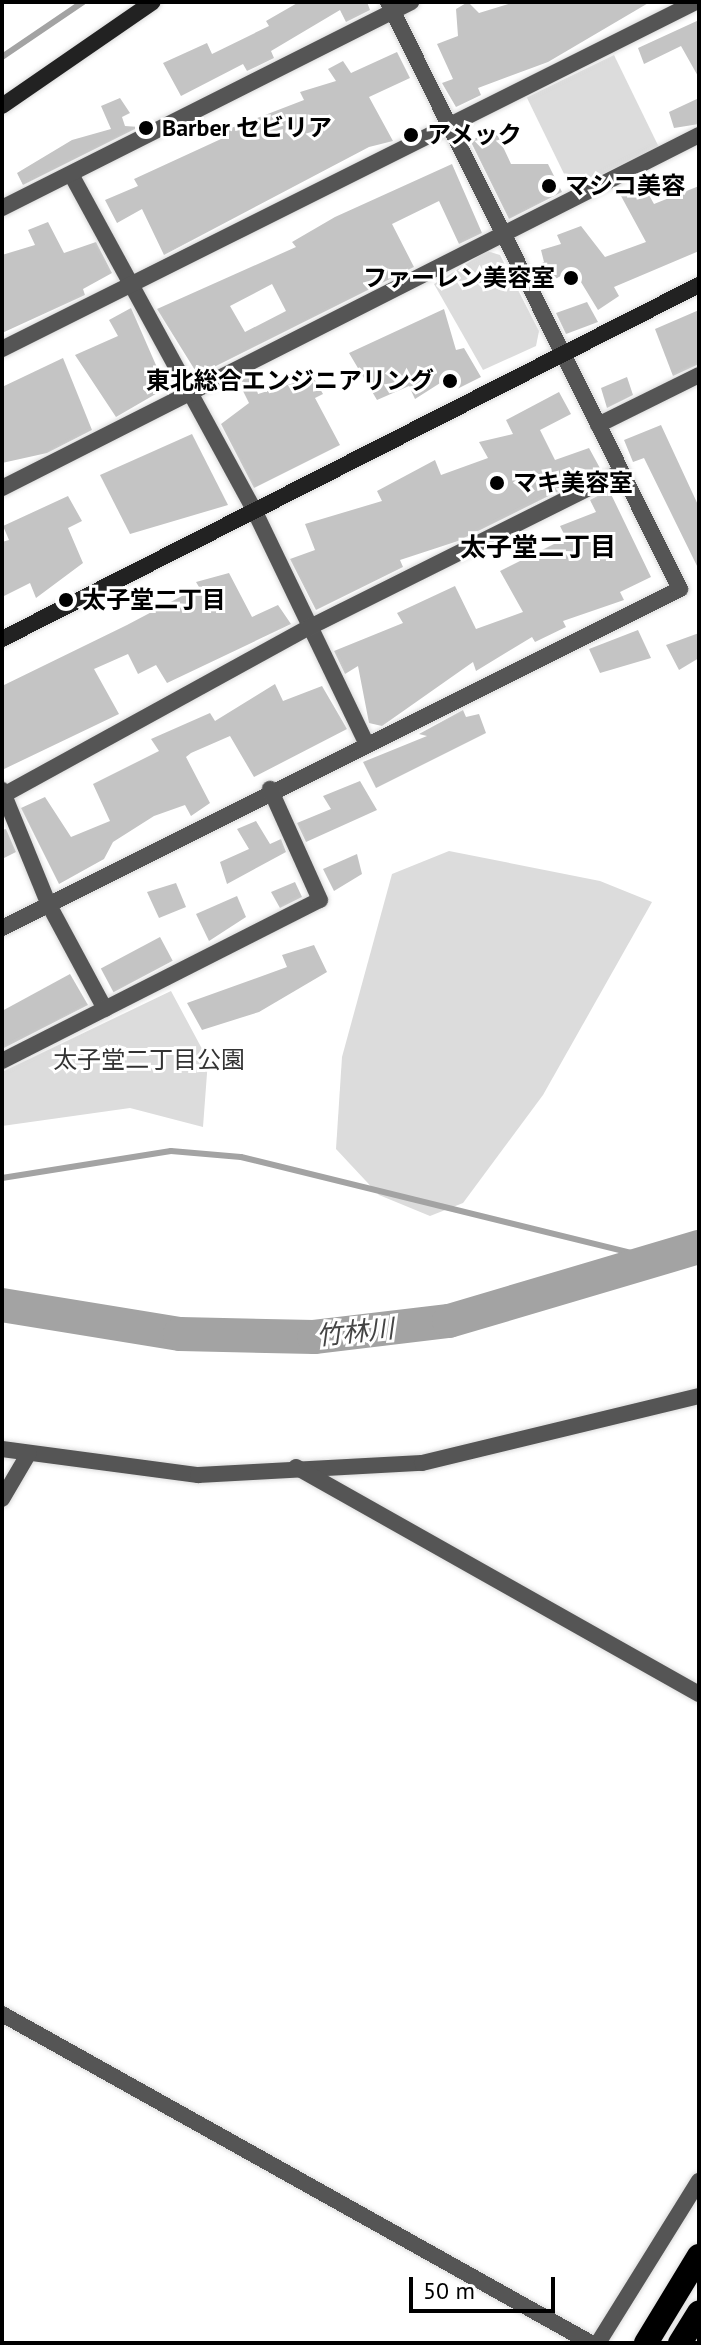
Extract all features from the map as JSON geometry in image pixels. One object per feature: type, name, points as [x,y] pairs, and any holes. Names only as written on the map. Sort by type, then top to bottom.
[{"type":"highway","points":[[646,2343],[699,2256]]},
{"type":"highway","points":[[680,2343],[699,2313]]},
{"type":"street","points":[[2,106],[153,2]]},
{"type":"street","points":[[2,208],[72,176],[390,6],[411,2]]},
{"type":"street","points":[[2,349],[450,121],[696,2]]},
{"type":"street","points":[[2,928],[270,789],[680,589],[503,235],[450,121],[390,6]]},
{"type":"street","points":[[2,488],[190,398],[699,135]]},
{"type":"street","points":[[72,176],[190,398],[255,512],[308,628],[366,743]]},
{"type":"street","points":[[2,639],[564,357],[699,285]]},
{"type":"street","points":[[598,425],[699,375]]},
{"type":"street","points":[[105,1009],[49,905],[3,793],[308,628],[621,472]]},
{"type":"street","points":[[2,1061],[320,900],[270,789]]},
{"type":"street","points":[[2,1449],[198,1475],[295,1466],[422,1463],[593,1427],[699,1396]]},
{"type":"street","points":[[2,1499],[29,1453]]},
{"type":"street","points":[[295,1466],[699,1694]]},
{"type":"street","points":[[2,2014],[591,2343]]},
{"type":"street","points":[[598,2343],[699,2181]]},
{"type":"green space","points":[[614,55],[659,147],[572,189],[527,98]]},
{"type":"green space","points":[[487,251],[500,255],[539,331],[536,346],[483,370],[434,284]]},
{"type":"green space","points":[[449,851],[600,881],[652,902],[543,1095],[463,1203],[430,1216],[379,1195],[336,1149],[342,1057],[392,874]]},
{"type":"green space","name":"太子堂二丁目公園","points":[[171,991],[208,1060],[203,1127],[130,1108],[2,1126],[2,1072]]},
{"type":"building","points":[[299,2],[367,2],[370,10],[346,22],[340,10],[271,51],[274,58],[247,71],[243,64],[181,96],[163,63],[207,43],[212,54],[269,26],[266,21]]},
{"type":"building","points":[[468,2],[479,13],[515,2],[650,2],[548,62],[478,88],[481,95],[456,107],[442,83],[453,79],[437,44],[458,36],[456,9]]},
{"type":"building","points":[[699,20],[699,78],[681,46],[644,64],[638,48]]},
{"type":"building","points":[[397,52],[410,78],[369,97],[393,141],[369,147],[164,255],[142,209],[117,223],[105,200],[138,186],[134,179],[221,139],[218,133],[304,100],[300,92],[336,81],[328,69],[343,61],[351,73]]},
{"type":"building","points":[[120,98],[130,113],[122,117],[125,126],[139,127],[23,185],[17,173],[72,140],[111,129],[101,106]]},
{"type":"building","points":[[699,98],[699,124],[674,128],[669,112]]},
{"type":"building","points":[[496,132],[511,164],[548,164],[562,192],[509,219],[470,140]]},
{"type":"building","points":[[452,164],[482,233],[459,244],[439,201],[392,224],[414,267],[198,375],[157,309],[296,247],[292,242],[335,217]],"holes":[[[272,284],[286,311],[245,332],[230,306]]]},
{"type":"building","points":[[644,186],[654,204],[699,186],[699,251],[614,287],[619,296],[598,310],[573,269],[543,286],[532,268],[544,262],[541,250],[561,244],[557,235],[581,226],[605,257],[646,242],[621,196]]},
{"type":"building","points":[[48,222],[64,253],[96,242],[112,273],[83,289],[85,295],[2,333],[2,255],[35,245],[28,230]]},
{"type":"building","points":[[587,302],[598,322],[566,334],[556,313]]},
{"type":"building","points":[[131,308],[166,388],[116,417],[75,355],[118,336],[109,320]]},
{"type":"building","points":[[444,309],[456,350],[464,348],[481,377],[455,390],[448,378],[415,399],[409,386],[377,400],[349,353]]},
{"type":"building","points":[[699,310],[699,364],[673,376],[655,329]]},
{"type":"building","points":[[63,358],[92,430],[47,453],[2,463],[2,387]]},
{"type":"building","points":[[252,374],[258,394],[313,377],[323,394],[315,398],[340,445],[254,488],[221,424],[249,403],[238,381]]},
{"type":"building","points":[[627,377],[633,395],[607,408],[601,388]]},
{"type":"building","points":[[559,392],[571,414],[540,430],[555,460],[589,448],[601,470],[458,541],[400,560],[403,567],[316,610],[290,559],[315,550],[305,524],[382,501],[377,491],[435,460],[441,475],[488,458],[479,442],[513,434],[506,420]]},
{"type":"building","points":[[661,425],[699,507],[699,570],[644,458],[633,462],[624,440]]},
{"type":"building","points":[[192,434],[228,505],[130,534],[100,475]]},
{"type":"building","points":[[609,490],[651,577],[620,592],[624,600],[563,621],[566,627],[535,642],[532,637],[476,671],[473,662],[382,726],[369,723],[358,666],[345,674],[334,651],[403,623],[397,613],[455,586],[476,629],[523,612],[500,571],[566,538],[560,526],[596,512],[590,500]]},
{"type":"building","points":[[68,496],[82,521],[68,528],[83,563],[36,598],[30,583],[2,597],[2,542],[9,540],[3,526]]},
{"type":"building","points":[[229,573],[252,617],[278,605],[291,624],[167,683],[156,665],[138,674],[128,654],[94,669],[119,714],[2,770],[2,686],[199,587],[196,582]]},
{"type":"building","points":[[638,630],[651,658],[600,673],[589,649]]},
{"type":"building","points":[[699,633],[699,658],[679,670],[666,645]]},
{"type":"building","points":[[275,684],[283,701],[322,686],[347,729],[254,777],[230,736],[191,753],[186,757],[210,803],[191,816],[185,805],[154,816],[113,842],[104,859],[59,884],[21,808],[45,797],[71,837],[110,821],[93,784],[159,751],[151,739],[210,713],[215,721]]},
{"type":"building","points":[[463,710],[466,717],[479,714],[486,733],[376,788],[363,762],[427,736],[419,734]]},
{"type":"building","points":[[360,781],[377,810],[306,842],[297,823],[331,809],[323,796]]},
{"type":"building","points":[[256,821],[270,844],[281,839],[286,852],[227,884],[220,862],[249,849],[237,829]]},
{"type":"building","points":[[6,829],[16,852],[2,859],[2,830]]},
{"type":"building","points":[[357,854],[362,874],[334,891],[323,869]]},
{"type":"building","points":[[295,882],[302,897],[280,908],[271,892]]},
{"type":"building","points":[[176,883],[186,907],[159,918],[147,892]]},
{"type":"building","points":[[237,896],[246,917],[209,941],[196,914]]},
{"type":"building","points":[[160,937],[173,961],[114,992],[101,968]]},
{"type":"building","points":[[314,945],[327,972],[259,1012],[202,1030],[187,1003],[287,967],[282,955]]},
{"type":"building","points":[[70,974],[88,1005],[2,1049],[2,1011]]},
{"type":"waterway","points":[[2,57],[83,2]]},
{"type":"waterway","points":[[2,1178],[171,1151],[241,1157],[661,1260]]},
{"type":"waterway","name":"竹林川","points":[[2,1305],[180,1334],[314,1337],[449,1321],[699,1247]]},
{"type":"place","name":"Barber セビリア","points":[[146,128]]},
{"type":"place","name":"アメック","points":[[411,135]]},
{"type":"place","name":"マシコ美容","points":[[549,186]]},
{"type":"place","name":"ファーレン美容室","points":[[571,278]]},
{"type":"place","name":"東北総合エンジニアリング","points":[[450,381]]},
{"type":"place","name":"マキ美容室","points":[[497,483]]},
{"type":"place","name":"太子堂二丁目","points":[[66,600]]},
{"type":"district","name":"太子堂二丁目","points":[[538,547]]}]
